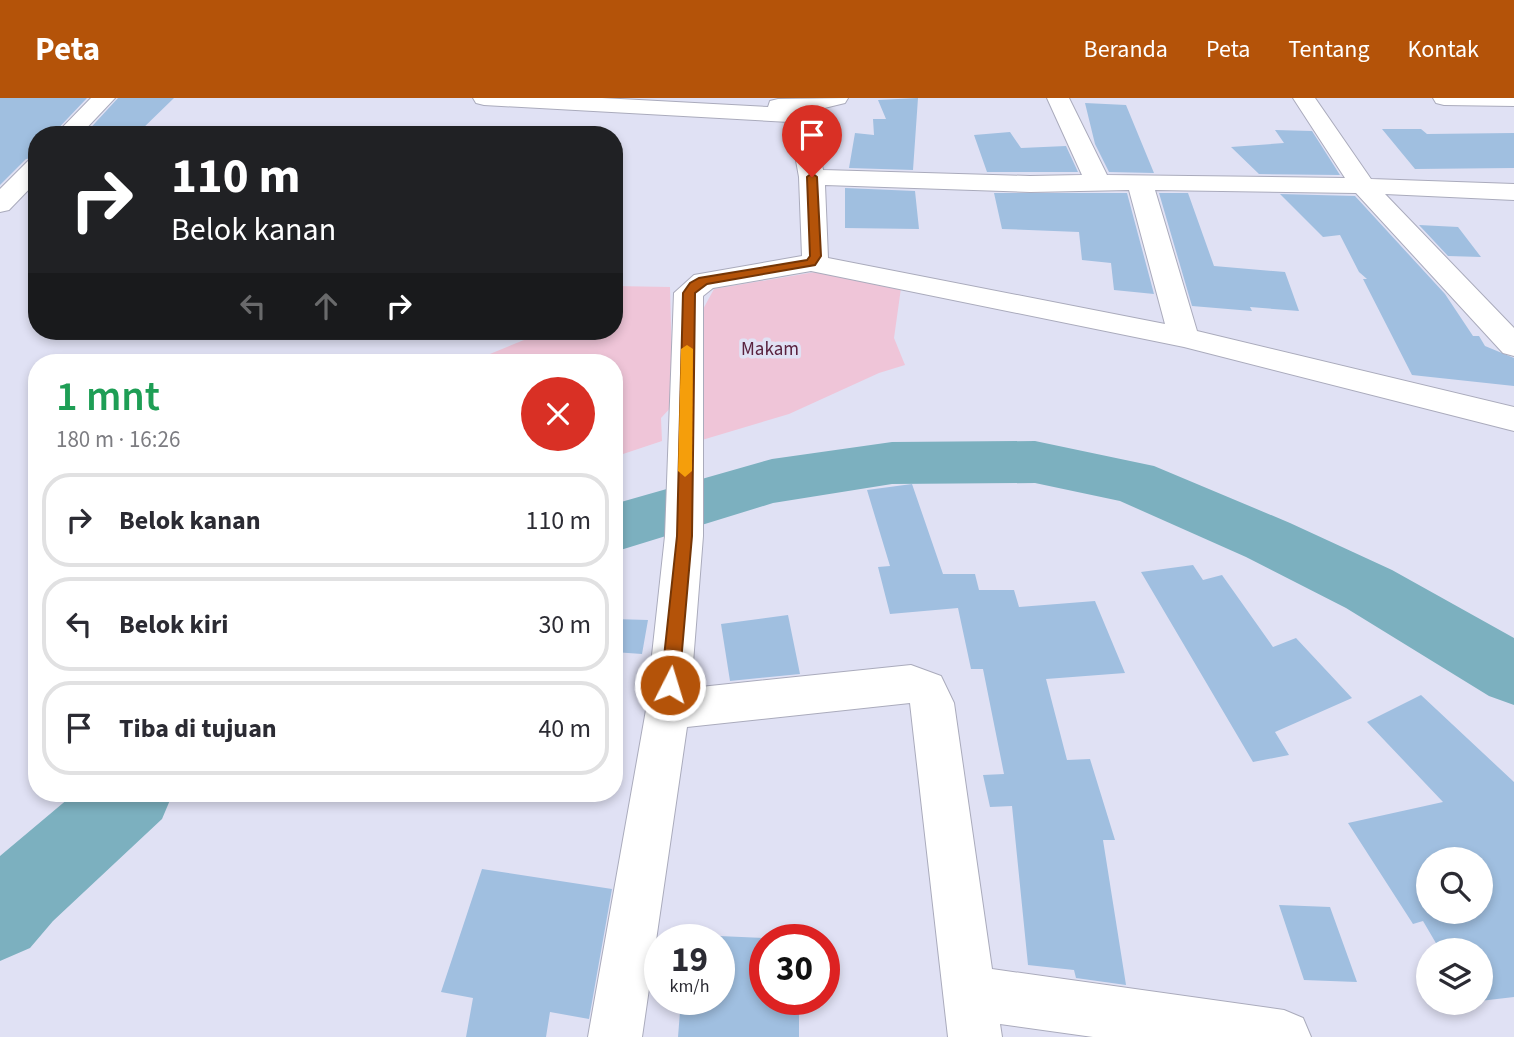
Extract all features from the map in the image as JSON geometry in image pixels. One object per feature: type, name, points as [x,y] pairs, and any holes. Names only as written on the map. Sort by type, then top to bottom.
[{"type":"street","points":[[76,126],[104,98]]},
{"type":"street","points":[[484,98],[801,112],[812,102],[837,98]]},
{"type":"street","points":[[668,98],[801,112]]},
{"type":"street","points":[[1058,98],[1098,182]]},
{"type":"street","points":[[1304,98],[1363,186],[1514,346]]},
{"type":"street","points":[[1444,98],[1514,99]]},
{"type":"street","points":[[801,112],[812,177],[816,256],[811,263]]},
{"type":"street","points":[[0,204],[28,175]]},
{"type":"street","points":[[812,177],[1030,184],[1098,182],[1363,186],[1514,192]]},
{"type":"street","points":[[1140,183],[1184,337]]},
{"type":"street","points":[[615,1037],[668,710],[684,536],[688,298],[691,289],[704,281],[811,263],[1184,337],[1514,418]]},
{"type":"street","points":[[668,710],[911,684],[926,689],[932,703],[974,1015],[1284,1037]]},
{"type":"green space","name":"Makam","points":[[815,272],[901,288],[894,338],[905,365],[879,373],[789,414],[702,440],[702,311],[714,289]]},
{"type":"green space","points":[[623,286],[670,287],[673,405],[661,418],[662,441],[623,454],[623,354],[490,354],[524,340],[623,340]]},
{"type":"building","points":[[0,98],[87,98],[61,126],[28,126],[28,159],[0,185]]},
{"type":"building","points":[[118,98],[174,98],[145,126],[92,126]]},
{"type":"building","points":[[918,98],[913,170],[849,168],[855,133],[874,135],[873,119],[886,119],[878,100]]},
{"type":"building","points":[[1085,103],[1126,105],[1154,173],[1109,172],[1095,144]]},
{"type":"building","points":[[1382,129],[1421,129],[1427,134],[1514,133],[1514,168],[1415,169]]},
{"type":"building","points":[[1275,130],[1312,131],[1340,175],[1259,174],[1231,147],[1284,143]]},
{"type":"building","points":[[1010,132],[1021,148],[1066,146],[1078,172],[987,172],[974,135]]},
{"type":"building","points":[[845,188],[915,191],[919,229],[845,228]]},
{"type":"building","points":[[994,193],[1127,193],[1154,294],[1114,290],[1111,263],[1082,260],[1079,232],[1002,229]]},
{"type":"building","points":[[1159,193],[1188,193],[1214,266],[1285,272],[1299,311],[1250,307],[1252,311],[1192,306]]},
{"type":"building","points":[[1280,194],[1355,196],[1445,294],[1473,336],[1479,336],[1485,346],[1514,358],[1514,386],[1412,375],[1363,279],[1367,279],[1359,272],[1340,235],[1323,237]]},
{"type":"building","points":[[1419,225],[1458,227],[1481,257],[1448,256]]},
{"type":"building","points":[[912,484],[943,574],[975,574],[979,590],[1014,590],[1019,607],[1095,601],[1125,673],[1046,679],[1067,760],[1090,759],[1115,840],[1103,840],[1126,985],[1076,978],[1074,970],[1028,965],[1012,806],[990,807],[983,775],[1004,774],[983,669],[971,669],[958,608],[890,614],[878,567],[890,566],[867,490]]},
{"type":"building","points":[[1193,565],[1203,580],[1222,575],[1273,647],[1296,638],[1352,698],[1275,732],[1289,755],[1253,762],[1141,572]]},
{"type":"building","points":[[788,615],[800,674],[730,681],[721,624]]},
{"type":"building","points":[[623,619],[648,620],[642,654],[623,653]]},
{"type":"building","points":[[1421,695],[1514,782],[1514,997],[1493,999],[1493,938],[1433,938],[1425,924],[1493,924],[1493,847],[1416,847],[1416,923],[1413,924],[1348,823],[1443,802],[1367,722]]},
{"type":"building","points":[[482,869],[612,889],[589,1019],[550,1012],[546,1037],[466,1037],[473,998],[441,992]]},
{"type":"building","points":[[1279,905],[1330,907],[1357,982],[1304,980]]},
{"type":"building","points":[[735,937],[749,937],[749,1015],[799,1015],[799,1037],[678,1037],[680,1015],[735,1015]]},
{"type":"waterway","points":[[623,525],[772,481],[892,463],[1035,462],[1133,482],[1268,540],[1369,589],[1514,674]]},
{"type":"waterway","points":[[0,918],[23,891],[124,802]]},
{"type":"slow traffic","points":[[685,471],[687,349]]},
{"type":"route","points":[[670,685],[684,536],[689,293],[694,286],[704,281],[811,263],[816,256],[812,177]]}]
